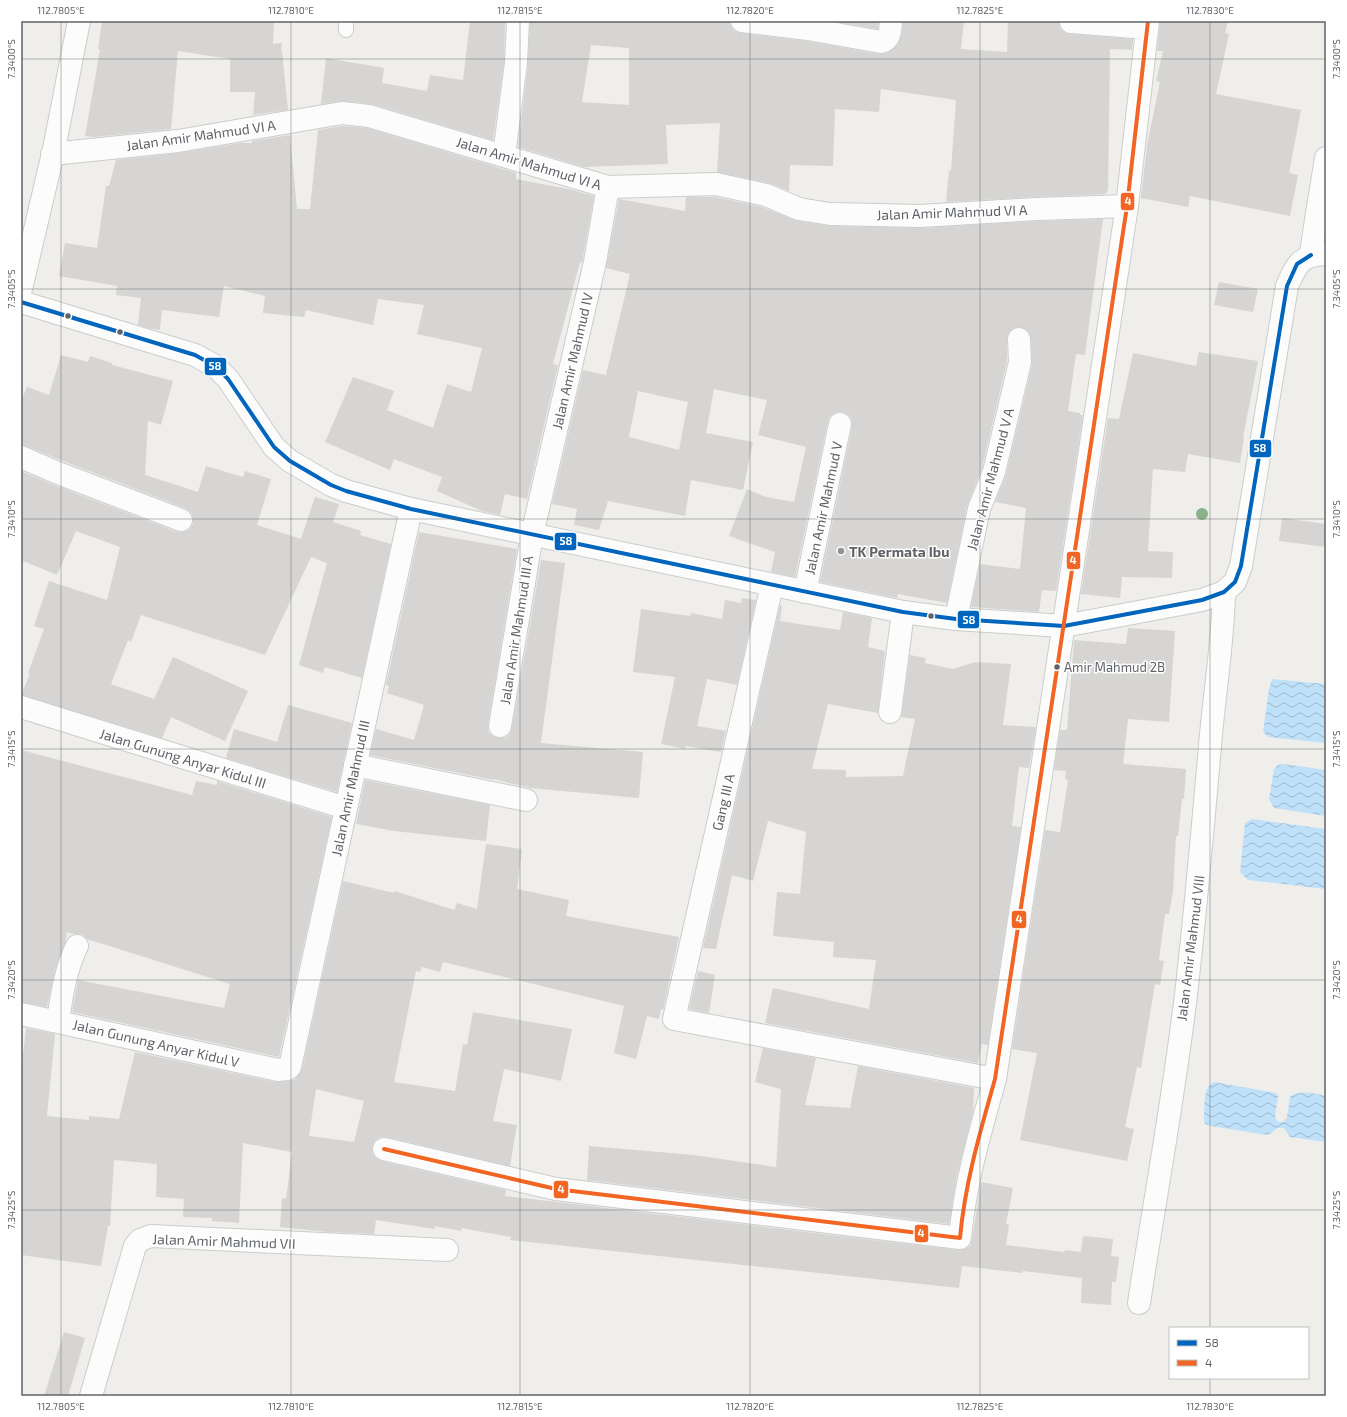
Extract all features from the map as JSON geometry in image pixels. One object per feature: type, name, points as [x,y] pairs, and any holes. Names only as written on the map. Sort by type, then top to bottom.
[{"type":"street","points":[[21,289],[54,146],[79,21]]},
{"type":"street","points":[[504,155],[516,63],[518,21]]},
{"type":"street","points":[[742,21],[808,29],[881,42],[886,40],[890,35],[891,21]]},
{"type":"street","points":[[384,1149],[556,1190],[960,1238],[963,1206],[974,1154],[995,1079],[1127,206],[1148,24],[1071,22]]},
{"type":"street","name":"Jalan Amir Mahmud VI A","points":[[54,146],[178,140],[342,113],[369,116],[608,186],[716,184],[766,195],[798,209],[830,214],[920,216],[1037,209],[1127,206]]},
{"type":"street","points":[[21,302],[195,355],[215,366],[228,379],[274,447],[290,461],[331,485],[346,491],[411,509],[903,612],[956,619],[1064,626],[1202,600],[1224,592],[1235,582],[1241,566],[1287,286],[1297,264],[1319,254],[1314,231],[1319,208],[1326,158]]},
{"type":"street","name":"Jalan Amir Mahmud IV","points":[[532,534],[595,262],[608,186]]},
{"type":"street","name":"Jalan Amir Mahmud V A","points":[[956,619],[979,509],[994,472],[1020,362],[1019,339]]},
{"type":"street","name":"Jalan Amir Mahmud V","points":[[805,592],[840,424]]},
{"type":"street","points":[[21,457],[58,473],[181,520]]},
{"type":"street","name":"Jalan Amir Mahmud III","points":[[290,1067],[411,509]]},
{"type":"street","name":"Jalan Amir Mahmud III A","points":[[500,726],[532,534]]},
{"type":"street","name":"Gang III A","points":[[772,585],[674,1019],[995,1079]]},
{"type":"street","name":"Jalan Amir Mahmud VIII","points":[[1139,1303],[1187,987],[1211,728],[1224,614],[1224,592]]},
{"type":"street","points":[[890,712],[903,612]]},
{"type":"street","name":"Jalan Gunung Anyar Kidul III","points":[[21,707],[346,808]]},
{"type":"street","points":[[355,765],[526,800]]},
{"type":"street","points":[[58,1022],[64,979],[77,946]]},
{"type":"street","name":"Jalan Gunung Anyar Kidul V","points":[[21,1014],[278,1070],[287,1069],[290,1067]]},
{"type":"street","name":"Jalan Amir Mahmud VII","points":[[91,1396],[135,1246],[145,1238],[151,1236],[447,1250]]},
{"type":"water","points":[[1272,679],[1326,684],[1326,743],[1268,737],[1263,732],[1269,689]]},
{"type":"water","points":[[1284,764],[1326,770],[1326,816],[1274,808],[1269,799],[1274,769],[1278,765]]},
{"type":"water","points":[[1252,819],[1326,829],[1326,889],[1248,880],[1240,872],[1245,823]]},
{"type":"water","points":[[1214,1082],[1276,1093],[1278,1096],[1275,1117],[1278,1122],[1283,1122],[1287,1117],[1290,1097],[1298,1093],[1326,1096],[1326,1142],[1290,1137],[1284,1128],[1278,1128],[1267,1135],[1205,1124],[1204,1104],[1206,1093],[1210,1085]]},
{"type":"building","points":[[102,21],[274,21],[273,44],[282,43],[281,51],[288,110],[253,115],[255,92],[230,92],[230,59],[178,51],[171,129],[94,137],[85,136],[100,50],[98,49]]},
{"type":"building","points":[[470,21],[505,21],[504,62],[493,140],[372,104],[343,101],[321,104],[326,58],[384,68],[382,83],[427,91],[430,75],[463,80]]},
{"type":"building","points":[[530,21],[730,21],[734,31],[740,33],[806,41],[879,54],[889,52],[898,44],[902,34],[903,21],[964,21],[961,49],[1007,52],[1008,21],[1059,21],[1060,28],[1064,32],[1070,34],[1133,39],[1132,50],[1110,49],[1108,191],[1106,194],[946,202],[949,170],[951,171],[956,100],[881,89],[879,112],[835,109],[833,166],[790,165],[789,191],[769,183],[717,172],[720,123],[666,125],[668,164],[584,167],[518,147],[528,65]],"holes":[[[591,45],[629,48],[629,105],[582,102]]]},
{"type":"building","points":[[834,21],[878,21],[878,29]]},
{"type":"building","points":[[1160,21],[1228,21],[1225,33],[1229,34],[1216,94],[1301,110],[1289,173],[1298,175],[1290,216],[1190,196],[1188,207],[1141,198],[1147,145],[1160,82],[1156,81],[1163,51],[1157,51]]},
{"type":"building","points":[[342,126],[367,128],[516,173],[516,179],[573,190],[594,196],[582,263],[580,262],[553,364],[558,365],[527,499],[505,494],[500,515],[482,511],[437,491],[442,477],[394,459],[390,470],[325,442],[353,377],[394,391],[387,410],[433,428],[447,384],[471,392],[482,348],[417,334],[424,305],[378,299],[373,325],[306,310],[304,317],[263,313],[265,296],[224,286],[219,317],[162,310],[160,330],[138,325],[141,298],[116,295],[117,286],[59,276],[65,243],[97,248],[106,186],[109,186],[116,160],[179,153],[240,143],[252,143],[252,141],[290,135],[297,209],[310,209],[318,130]]},
{"type":"building","points":[[686,197],[715,197],[762,207],[797,221],[830,226],[921,228],[1038,221],[1103,219],[1085,355],[1076,354],[1068,411],[1083,415],[1056,591],[1042,590],[1039,612],[971,607],[980,564],[1020,569],[1026,508],[995,502],[1006,475],[1032,365],[1031,338],[1029,332],[1024,328],[1013,328],[1008,334],[1007,361],[982,468],[967,506],[947,603],[898,594],[897,598],[820,582],[852,427],[852,420],[849,415],[843,412],[836,412],[830,416],[828,421],[795,577],[771,572],[775,552],[729,536],[747,489],[766,497],[794,502],[806,447],[758,435],[767,400],[714,389],[706,433],[753,442],[743,490],[691,480],[685,516],[608,501],[599,530],[574,525],[577,509],[552,504],[583,370],[606,375],[630,274],[606,268],[619,199],[685,211]],"holes":[[[638,391],[688,402],[679,450],[629,437]]]},
{"type":"building","points":[[1219,282],[1258,289],[1253,312],[1214,305]]},
{"type":"building","points":[[1199,352],[1258,361],[1243,437],[1240,463],[1188,454],[1185,472],[1153,469],[1148,551],[1173,552],[1172,578],[1122,577],[1120,598],[1081,594],[1108,418],[1119,419],[1133,353],[1196,366]]},
{"type":"building","points":[[61,355],[88,362],[90,356],[112,363],[112,365],[173,381],[161,425],[148,421],[145,475],[198,492],[206,466],[243,477],[245,471],[271,479],[257,525],[301,539],[315,497],[339,504],[333,522],[361,531],[360,535],[391,544],[362,678],[325,667],[323,673],[299,665],[327,563],[311,557],[265,655],[141,615],[131,642],[128,640],[111,684],[154,699],[173,657],[248,691],[225,741],[171,717],[162,738],[21,695],[30,674],[28,673],[44,629],[34,626],[49,581],[107,600],[120,547],[76,531],[57,575],[21,560],[21,471],[177,532],[189,530],[193,524],[191,512],[185,508],[21,445],[21,401],[27,387],[49,395]]},
{"type":"building","points":[[1282,518],[1326,524],[1326,547],[1279,541]]},
{"type":"building","points":[[419,532],[517,549],[488,724],[488,731],[498,738],[505,738],[510,734],[512,728],[541,560],[565,563],[541,743],[643,752],[639,798],[530,788],[493,779],[370,755],[376,729],[414,740],[424,705],[387,693],[389,686],[386,685]]},
{"type":"building","points":[[742,598],[756,600],[737,685],[707,679],[697,726],[726,731],[721,752],[686,746],[685,749],[661,744],[675,677],[633,672],[641,609],[690,616],[691,613],[722,619],[725,600],[741,603]]},
{"type":"building","points":[[780,605],[782,606],[780,621],[840,630],[843,612],[872,618],[868,647],[885,651],[878,713],[828,704],[812,769],[846,770],[846,777],[903,776],[915,719],[901,717],[910,655],[926,658],[925,663],[953,669],[975,662],[1011,664],[1003,725],[1036,727],[1029,768],[1019,767],[1012,826],[1021,827],[988,1045],[982,1044],[978,1063],[765,1023],[773,988],[869,1009],[876,960],[833,957],[834,942],[773,936],[777,892],[800,894],[806,832],[768,821],[753,881],[732,875],[716,949],[703,948]]},
{"type":"building","points":[[1128,628],[1175,631],[1169,722],[1128,719],[1123,764],[1186,769],[1184,799],[1182,799],[1178,836],[1176,836],[1173,892],[1169,914],[1165,914],[1159,960],[1164,961],[1160,985],[1155,984],[1141,1068],[1137,1067],[1125,1127],[1134,1129],[1127,1161],[1020,1140],[1037,1053],[1012,1049],[1045,830],[1060,832],[1068,780],[1065,779],[1066,771],[1054,770],[1060,730],[1067,730],[1074,640],[1126,644]]},
{"type":"building","points":[[288,705],[352,723],[337,792],[226,758],[234,729],[277,742]]},
{"type":"building","points":[[21,750],[192,795],[196,781],[217,785],[217,781],[332,817],[279,1057],[72,1012],[78,980],[224,1008],[230,984],[87,939],[82,934],[67,932],[65,943],[55,970],[47,1007],[21,1002]]},
{"type":"building","points":[[365,780],[490,805],[486,841],[394,831],[356,824]]},
{"type":"building","points":[[486,844],[522,849],[517,889],[569,900],[566,916],[679,937],[663,1010],[661,1009],[659,1019],[647,1016],[636,1059],[614,1053],[624,1006],[443,962],[440,972],[422,967],[420,972],[416,971],[394,1082],[455,1091],[463,1044],[467,1045],[473,1012],[572,1029],[561,1081],[504,1069],[493,1121],[517,1125],[510,1166],[386,1137],[380,1137],[375,1140],[372,1146],[372,1153],[376,1158],[381,1161],[506,1190],[505,1196],[958,1250],[965,1249],[970,1246],[981,1182],[1013,1188],[1006,1224],[1009,1225],[1006,1245],[1064,1252],[1065,1250],[1081,1252],[1083,1236],[1113,1239],[1111,1256],[1119,1257],[1116,1282],[1112,1282],[1111,1305],[1081,1303],[1082,1278],[1023,1271],[1022,1273],[962,1266],[959,1288],[510,1240],[511,1237],[461,1228],[461,1231],[435,1226],[435,1229],[376,1220],[374,1234],[327,1232],[280,1227],[282,1198],[286,1199],[292,1152],[243,1143],[239,1223],[212,1221],[212,1218],[183,1217],[184,1199],[156,1197],[157,1164],[114,1160],[110,1226],[108,1226],[101,1266],[21,1255],[21,1073],[26,1028],[55,1034],[47,1116],[89,1120],[89,1116],[119,1119],[135,1052],[275,1082],[294,1080],[302,1070],[343,881],[394,893],[395,891],[454,910],[457,903],[477,909]],"holes":[[[316,1089],[364,1101],[354,1142],[309,1136]]]},
{"type":"building","points":[[698,971],[715,975],[709,1013],[689,1009]]},
{"type":"building","points":[[763,1048],[816,1058],[805,1105],[850,1108],[858,1066],[974,1088],[973,1112],[957,1175],[949,1224],[587,1180],[589,1146],[694,1155],[776,1167],[781,1089],[755,1082]]},
{"type":"building","points":[[64,1332],[85,1338],[68,1396],[44,1396]]},
{"type":"transit line","name":"4","points":[[384,1149],[556,1189],[960,1238],[969,1177],[995,1079],[1127,206],[1148,21]]},
{"type":"transit line","name":"58","points":[[21,302],[195,355],[215,366],[228,379],[274,447],[290,461],[331,485],[346,491],[411,509],[903,612],[956,619],[1064,626],[1202,600],[1224,592],[1235,582],[1241,566],[1287,286],[1297,264],[1311,255]]},
{"type":"place","name":"TK Permata Ibu","points":[[841,551]]},
{"type":"place","name":"Amir Mahmud 2B","points":[[1057,667]]}]
